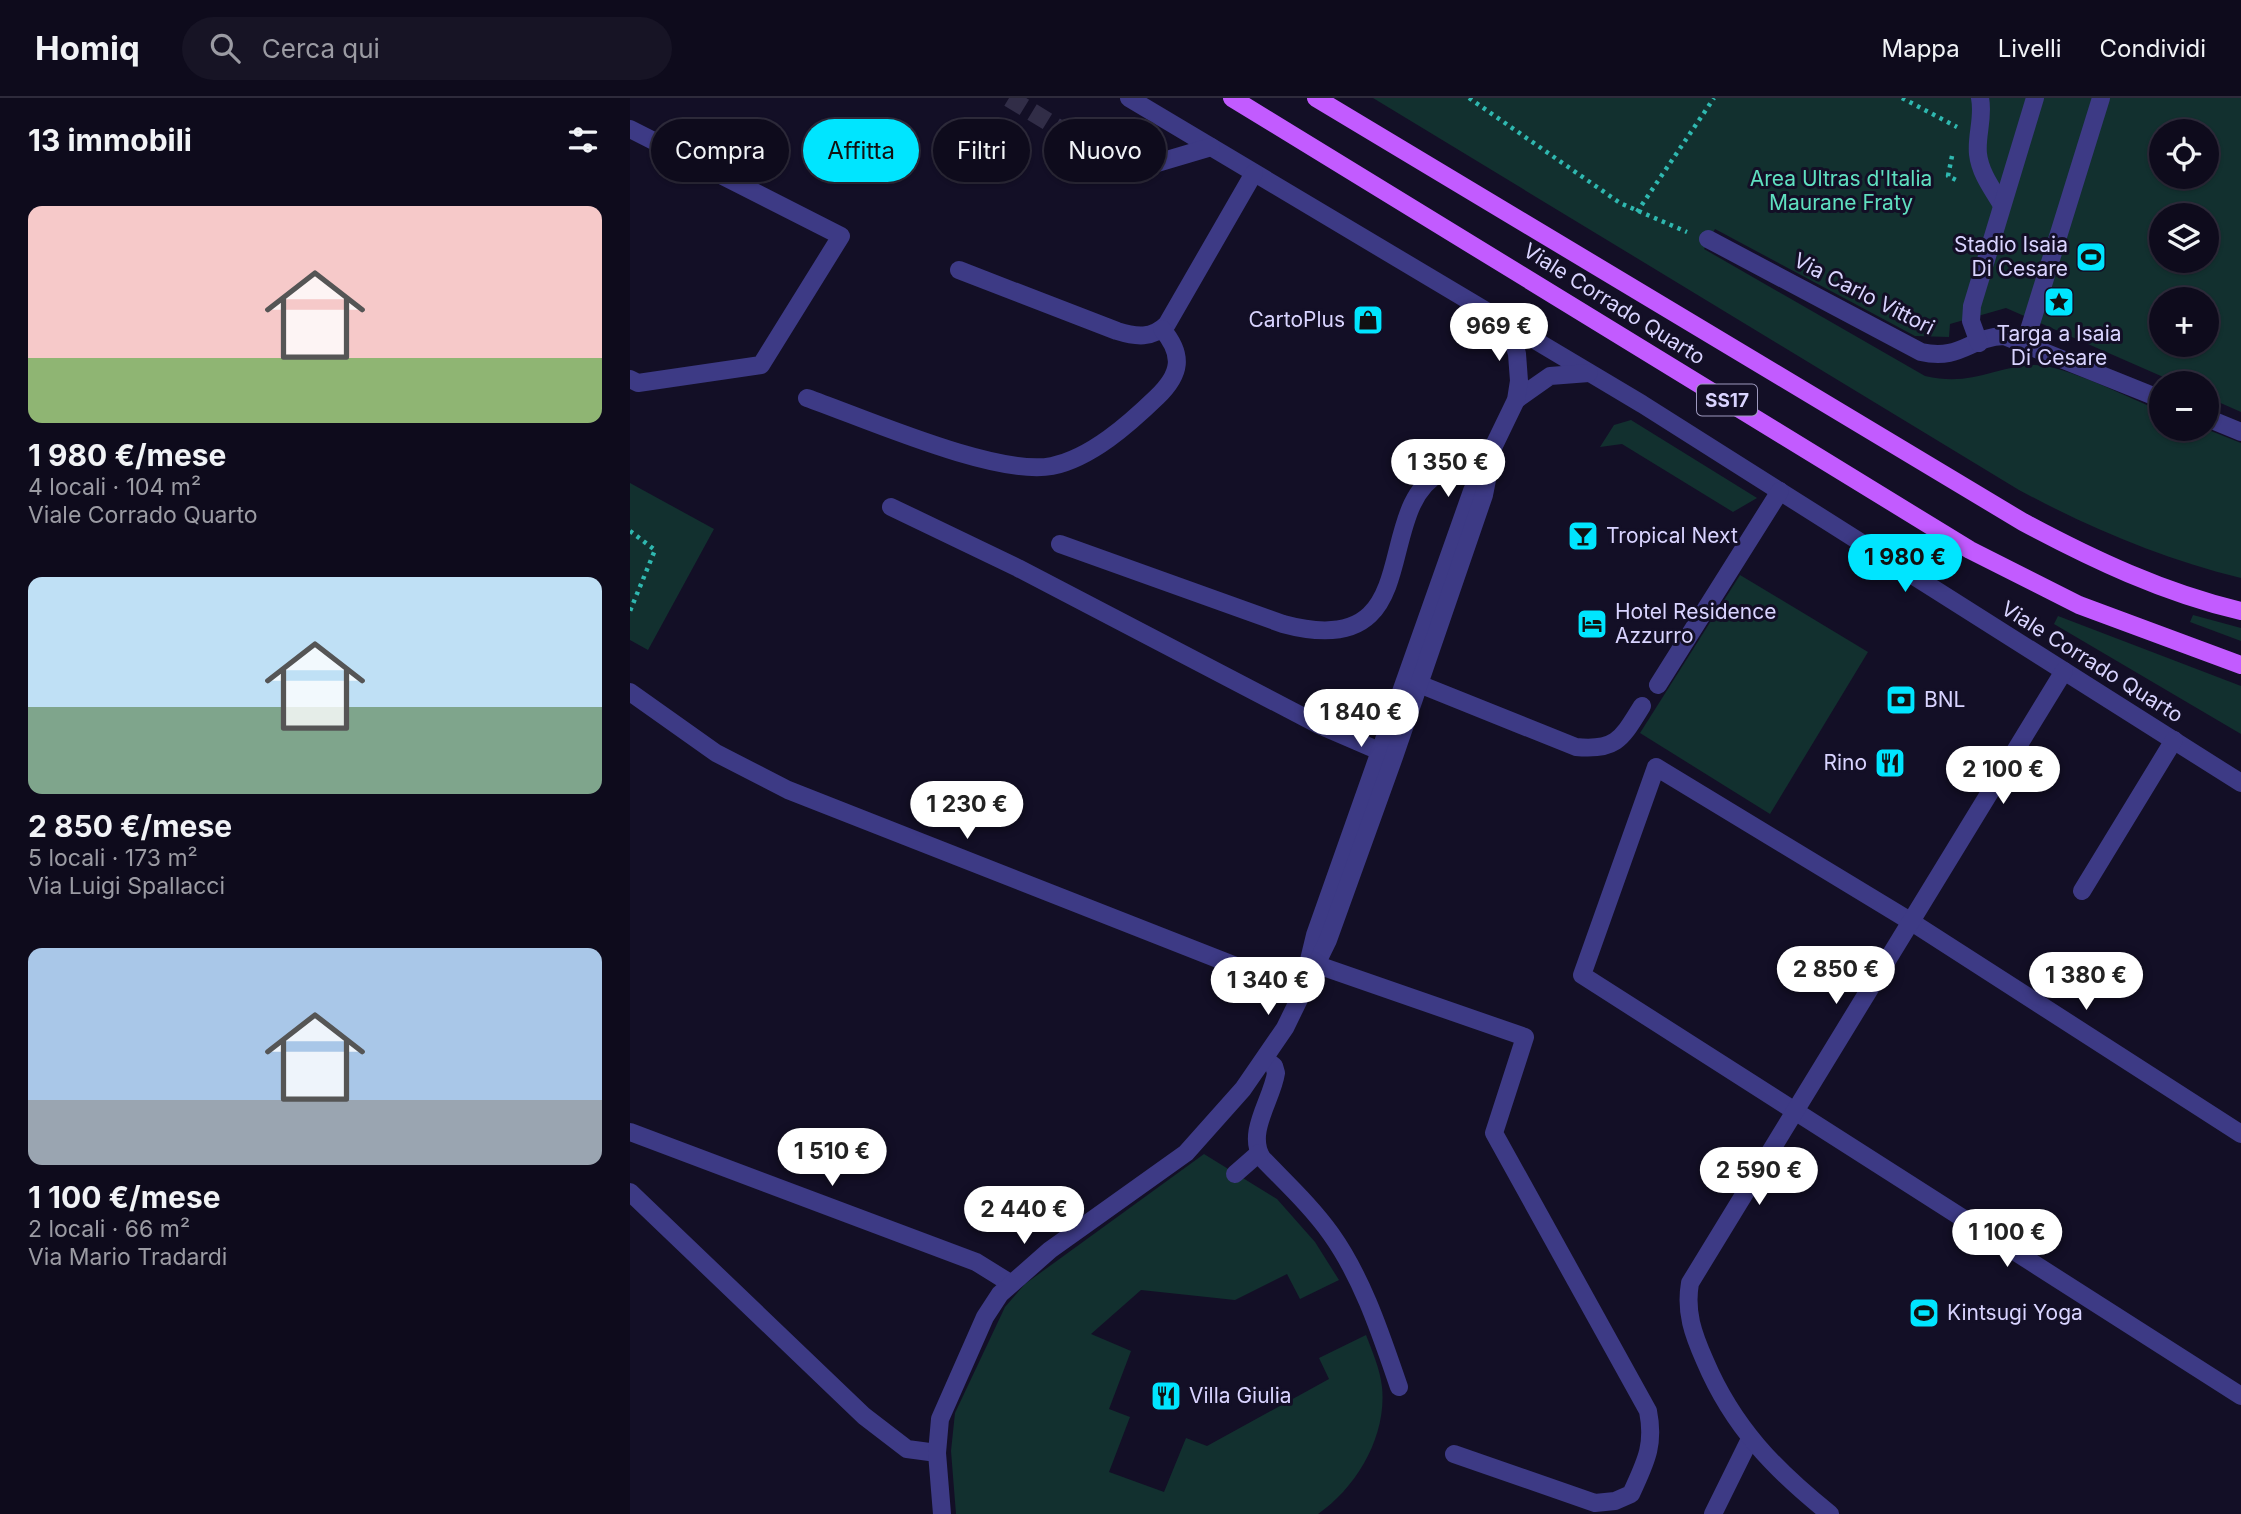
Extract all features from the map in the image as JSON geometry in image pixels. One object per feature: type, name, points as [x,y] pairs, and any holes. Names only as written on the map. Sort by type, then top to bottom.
[{"type":"main road","name":"Viale Corrado Quarto","points":[[1233,98],[1970,550],[2078,605],[2241,665]]},
{"type":"main road","name":"Viale Corrado Quarto","points":[[1316,98],[2023,522],[2122,570],[2192,597],[2241,611]]},
{"type":"street","name":"Viale Corrado Quarto","points":[[1129,98],[1780,491],[2241,783]]},
{"type":"street","points":[[1980,98],[1982,122],[1978,155],[1985,176],[2002,205]]},
{"type":"street","points":[[1979,343],[1971,321],[1972,306],[2035,98]]},
{"type":"street","points":[[2025,343],[2101,98]]},
{"type":"street","points":[[630,129],[841,236],[761,365],[638,383],[630,379]]},
{"type":"street","points":[[1166,160],[1211,147]]},
{"type":"street","points":[[959,270],[1117,331],[1139,336],[1162,329],[1254,173]]},
{"type":"street","name":"Via Carlo Vittori","points":[[1708,239],[1921,352],[1947,356],[2004,336],[2149,394]]},
{"type":"street","points":[[942,1514],[937,1453],[938,1429],[948,1397],[985,1317],[1010,1283],[1050,1250],[1186,1153],[1217,1121],[1265,1059],[1301,992],[1312,963],[1315,935],[1387,755],[1472,491],[1486,470],[1516,400],[1517,354],[1512,336],[1499,320]]},
{"type":"street","points":[[807,398],[997,464],[1049,467],[1092,449],[1150,404],[1174,380],[1178,368],[1177,354],[1162,329]]},
{"type":"street","points":[[1516,400],[1543,379],[1558,374],[1588,373]]},
{"type":"street","points":[[2219,423],[2241,432]]},
{"type":"street","points":[[1060,544],[1283,624],[1308,629],[1334,629],[1360,620],[1382,599],[1392,579],[1413,501],[1420,489],[1431,478],[1451,468],[1465,466],[1486,470]]},
{"type":"street","points":[[1658,685],[1780,491]]},
{"type":"street","points":[[891,507],[1018,568],[1319,725],[1387,755]]},
{"type":"street","points":[[1830,1514],[1750,1439],[1717,1390],[1694,1335],[1688,1312],[1690,1283],[2064,671]]},
{"type":"street","points":[[1412,682],[1576,747],[1595,749],[1622,738],[1643,706]]},
{"type":"street","points":[[630,692],[716,753],[788,790],[1301,992]]},
{"type":"street","points":[[2082,891],[2174,740]]},
{"type":"street","points":[[2241,1134],[1910,921],[1656,766],[1582,975],[2241,1396]]},
{"type":"street","points":[[1312,963],[1525,1037],[1494,1133],[1648,1411],[1652,1429],[1650,1451],[1631,1494],[1615,1501],[1595,1503],[1454,1454]]},
{"type":"street","points":[[1265,1059],[1274,1066],[1276,1073],[1257,1136],[1259,1153],[1319,1218],[1345,1255],[1374,1318],[1399,1387]]},
{"type":"street","points":[[630,1132],[976,1262],[1010,1283]]},
{"type":"street","points":[[1235,1174],[1259,1153]]},
{"type":"street","points":[[630,1192],[864,1416],[907,1448],[937,1453]]},
{"type":"street","points":[[1713,1514],[1750,1439]]},
{"type":"path","points":[[1469,98],[1637,212],[1708,239]]},
{"type":"path","points":[[1637,212],[1714,98]]},
{"type":"path","points":[[630,531],[655,550],[630,611]]},
{"type":"green space","name":"Area Ultras d'Italia Maurane Fraty","points":[[1373,98],[2241,98],[2241,412],[2219,402],[2219,371],[2150,371],[2006,308],[1950,324],[1949,337],[1915,336],[1715,229],[1704,249],[1925,376],[1941,379],[1969,378],[2020,366],[2048,366],[2080,376],[2149,406],[2149,441],[2219,441],[2219,434],[2241,443],[2241,578],[2183,562],[2073,517],[2019,490]]},
{"type":"green space","points":[[1631,420],[1757,498],[1733,512],[1622,444],[1600,447],[1614,425]]},
{"type":"green space","points":[[630,483],[714,529],[648,650],[630,640]]},
{"type":"green space","points":[[1740,575],[1868,652],[1770,814],[1640,733]]},
{"type":"green space","points":[[2193,615],[2241,628],[2241,641],[2190,622]]},
{"type":"green space","points":[[2058,616],[2241,686],[2241,734],[2054,624]]},
{"type":"green space","points":[[1204,1154],[1277,1199],[1315,1242],[1339,1280],[1300,1299],[1287,1274],[1235,1300],[1141,1290],[1091,1334],[1131,1351],[1109,1409],[1130,1417],[1109,1472],[1164,1492],[1186,1438],[1207,1446],[1329,1379],[1319,1358],[1366,1335],[1380,1374],[1382,1405],[1374,1442],[1357,1475],[1332,1503],[1318,1514],[956,1514],[951,1451],[955,1413],[1005,1307],[1025,1284]]},
{"type":"tunnel","points":[[1009,98],[1044,119]]},
{"type":"place","name":"Stadio Isaia Di Cesare","points":[[2091,257]]},
{"type":"place","name":"Targa a Isaia Di Cesare","points":[[2059,302]]},
{"type":"place","name":"CartoPlus","points":[[1368,320]]},
{"type":"place","name":"Tropical Next","points":[[1583,536]]},
{"type":"place","name":"Hotel Residence Azzurro","points":[[1592,624]]},
{"type":"place","name":"BNL","points":[[1901,700]]},
{"type":"place","name":"Rino","points":[[1890,763]]},
{"type":"place","name":"Kintsugi Yoga","points":[[1924,1313]]},
{"type":"place","name":"Villa Giulia","points":[[1166,1396]]}]
